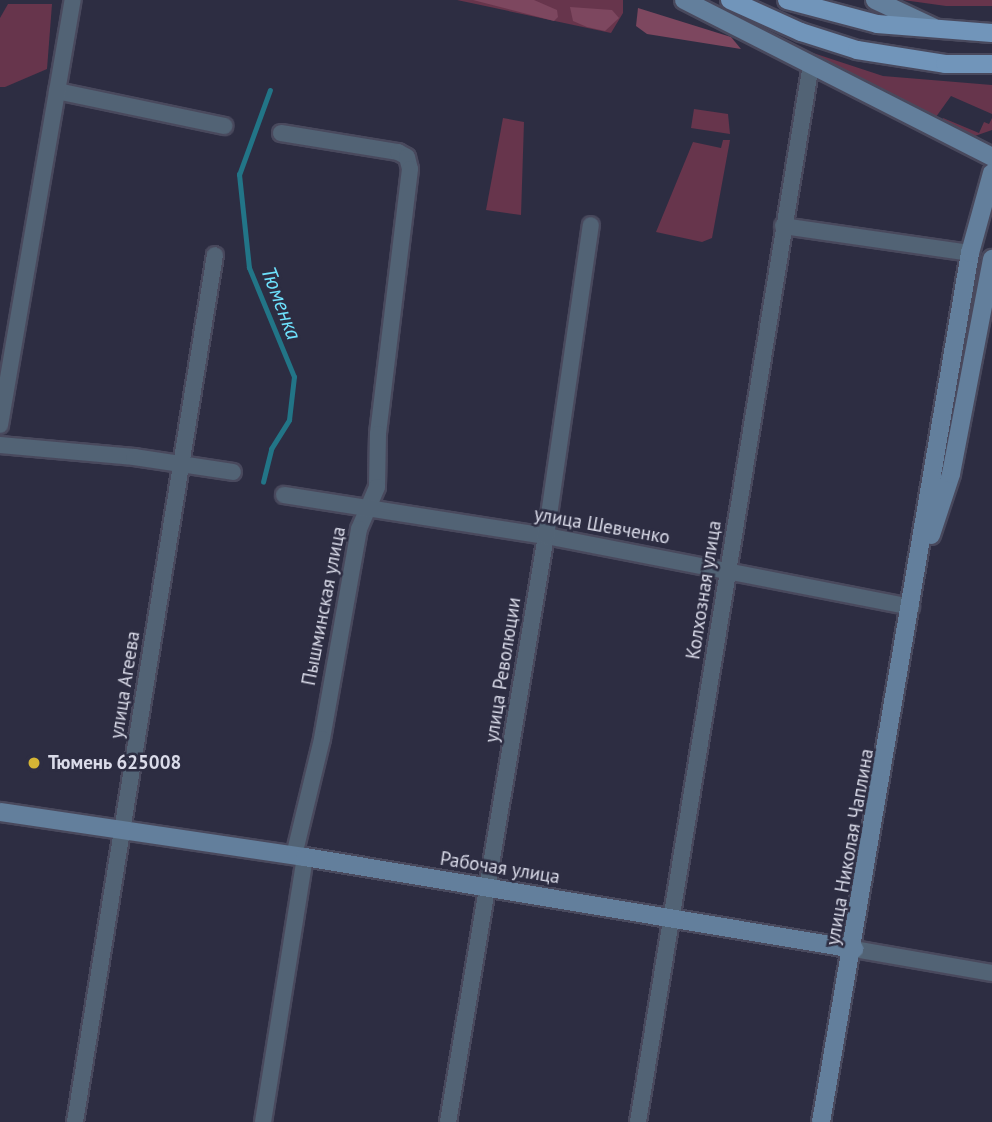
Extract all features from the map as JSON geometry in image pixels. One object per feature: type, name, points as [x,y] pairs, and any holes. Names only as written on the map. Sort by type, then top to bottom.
[{"type":"main road","points":[[730,0],[835,44],[945,64],[992,64]]},
{"type":"main road","points":[[787,0],[846,18],[946,33],[992,33]]},
{"type":"street","points":[[0,425],[73,0]]},
{"type":"street","points":[[684,0],[992,157]]},
{"type":"street","points":[[875,0],[946,33]]},
{"type":"street","name":"Колхозная улица","points":[[638,1122],[811,64]]},
{"type":"street","points":[[57,91],[224,126]]},
{"type":"street","name":"Пышминская улица","points":[[263,1122],[300,857],[321,739],[359,529],[379,475],[378,434],[410,169],[407,157],[398,152],[281,132]]},
{"type":"street","points":[[916,578],[970,253],[992,173]]},
{"type":"street","name":"улица Революции","points":[[448,1122],[546,536],[591,225]]},
{"type":"street","points":[[783,226],[970,253]]},
{"type":"street","name":"улица Агеева","points":[[75,1122],[124,832],[215,255]]},
{"type":"street","points":[[916,578],[951,474],[992,259]]},
{"type":"street","points":[[0,445],[233,472]]},
{"type":"street","name":"улица Шевченко","points":[[284,495],[546,536],[911,607]]},
{"type":"street","name":"улица Николая Чаплина","points":[[821,1122],[854,950],[916,578]]},
{"type":"street","name":"Рабочая улица","points":[[0,812],[670,917],[992,973]]},
{"type":"shaded area","points":[[457,0],[623,0],[623,13],[611,33]]},
{"type":"shaded area","points":[[473,0],[534,0],[557,10],[558,17],[554,21]]},
{"type":"shaded area","points":[[903,0],[992,0],[992,6],[946,6]]},
{"type":"shaded area","points":[[8,4],[52,4],[47,69],[0,87],[0,18]]},
{"type":"shaded area","points":[[570,7],[612,10],[619,18],[605,31],[587,27],[573,21]]},
{"type":"shaded area","points":[[638,8],[731,37],[741,49],[647,34],[636,26]]},
{"type":"shaded area","points":[[807,51],[883,76],[992,85],[992,114],[951,96],[933,121],[805,55]]},
{"type":"shaded area","points":[[694,109],[728,114],[730,134],[691,128]]},
{"type":"shaded area","points":[[503,118],[524,122],[521,215],[486,210]]},
{"type":"shaded area","points":[[943,118],[979,133],[984,122],[989,124],[992,118],[992,130],[972,137],[940,125]]},
{"type":"shaded area","points":[[723,140],[730,140],[712,238],[702,242],[656,232],[693,142],[721,148]]},
{"type":"waterway","name":"Тюменка","points":[[263,482],[271,449],[289,420],[294,377],[249,268],[239,175],[270,90]]},
{"type":"place","name":"Тюмень 625008","points":[[34,763]]}]
